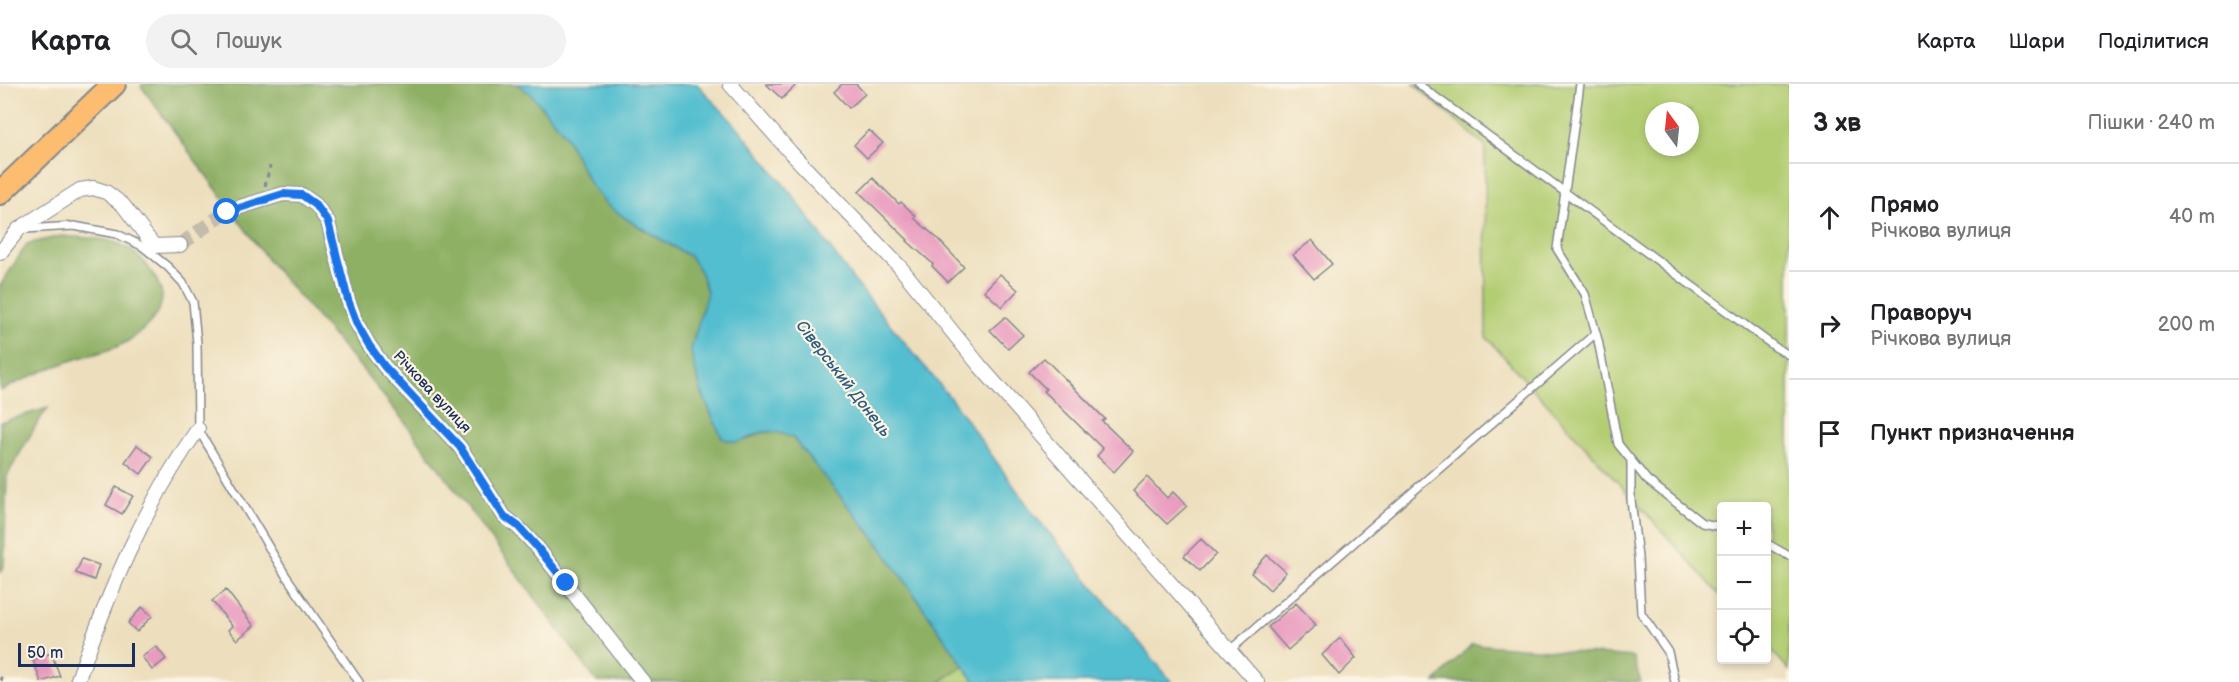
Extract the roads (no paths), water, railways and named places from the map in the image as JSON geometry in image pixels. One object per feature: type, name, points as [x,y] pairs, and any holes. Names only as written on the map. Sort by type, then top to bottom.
[{"type":"main road","points":[[0,193],[114,84]]},
{"type":"street","points":[[730,84],[791,153],[900,267],[980,366],[1257,682]]},
{"type":"street","points":[[0,253],[19,229],[80,190],[93,188],[106,192],[123,206],[154,246],[180,245]]},
{"type":"street","name":"Річкова вулиця","points":[[227,212],[283,194],[302,195],[316,205],[328,222],[348,300],[357,324],[369,345],[384,366],[460,447],[504,516],[518,526],[537,547],[643,682]]},
{"type":"street","points":[[77,682],[105,609],[144,519],[179,456],[198,429]]},
{"type":"lane","points":[[1419,84],[1775,347],[1789,355]]},
{"type":"lane","points":[[1580,84],[1557,249],[1585,294],[1596,333],[1618,444],[1647,480],[1702,523],[1717,526]]},
{"type":"lane","points":[[19,229],[74,226],[117,234],[142,246],[168,267],[183,283],[193,302],[197,344],[198,429],[286,576],[359,682]]},
{"type":"lane","points":[[1229,651],[1596,333]]},
{"type":"lane","points":[[1631,460],[1631,500],[1638,557],[1641,613],[1668,652],[1675,682]]},
{"type":"lane","points":[[1771,545],[1789,556]]},
{"type":"water","name":"Сіверський Донець","points":[[517,84],[697,84],[741,131],[796,200],[851,277],[952,400],[1036,517],[1172,682],[975,682],[879,544],[792,437],[767,432],[740,442],[722,438],[702,393],[691,350],[707,292],[701,273],[691,257],[628,220],[606,204],[590,184],[564,133],[530,93]]},
{"type":"tunnel","points":[[180,245],[227,211]]}]
